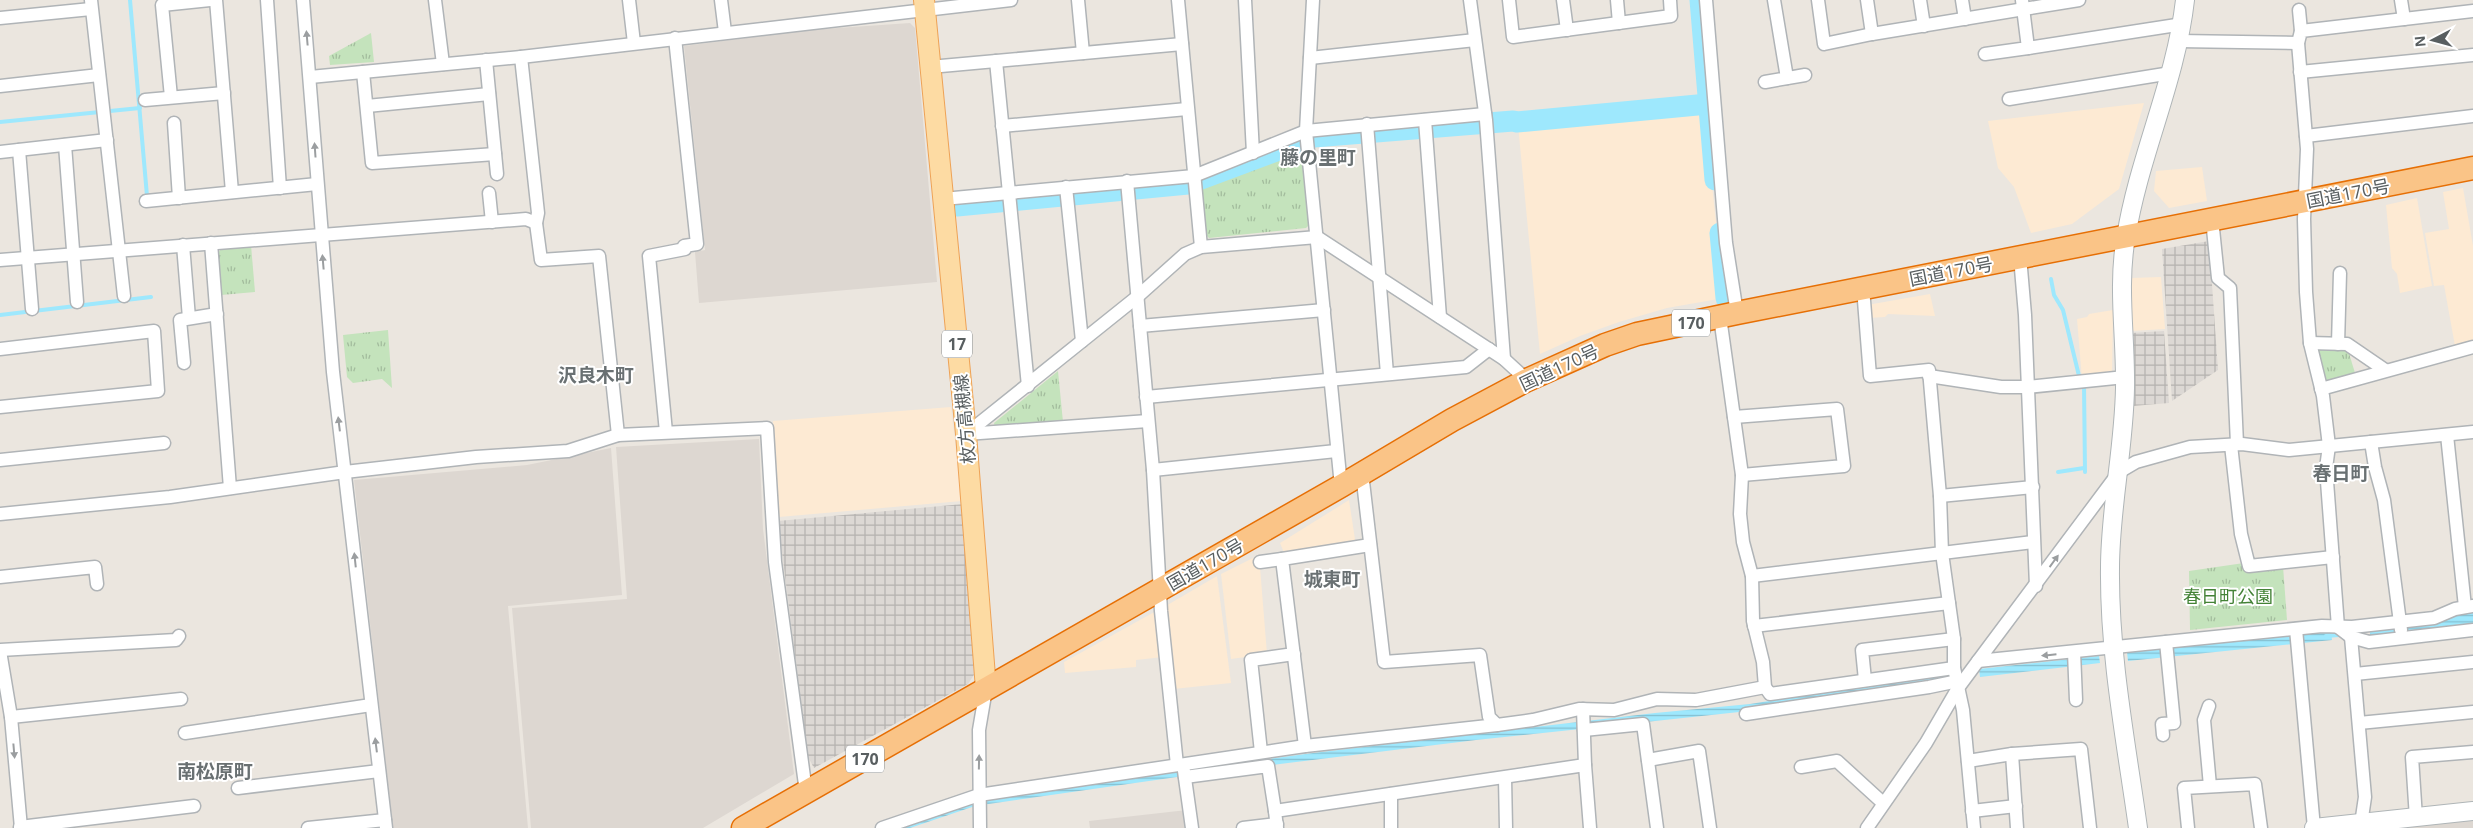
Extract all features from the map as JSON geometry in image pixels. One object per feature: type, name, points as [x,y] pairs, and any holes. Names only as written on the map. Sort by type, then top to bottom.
[{"type":"highway","name":"国道170号","points":[[743,828],[1341,486],[1452,420],[1528,380],[1605,345],[1637,334],[1728,315],[2473,168]]},
{"type":"main road","name":"枚方高槻線","points":[[924,5],[966,434],[986,689]]},
{"type":"street","points":[[171,97],[162,5],[210,0]]},
{"type":"street","points":[[216,0],[232,192]]},
{"type":"street","points":[[267,0],[280,188]]},
{"type":"street","points":[[303,0],[333,372],[385,824],[308,828]]},
{"type":"street","points":[[436,0],[443,64]]},
{"type":"street","points":[[629,0],[634,43]]},
{"type":"street","points":[[721,0],[725,32]]},
{"type":"street","points":[[310,77],[521,57],[924,5],[1011,0]]},
{"type":"street","points":[[1078,0],[1083,53]]},
{"type":"street","points":[[1178,0],[1201,247]]},
{"type":"street","points":[[1245,0],[1253,153]]},
{"type":"street","points":[[1313,0],[1307,136],[1336,451],[1341,486]]},
{"type":"street","points":[[1470,0],[1486,120],[1504,359]]},
{"type":"street","points":[[1509,0],[1513,37],[1671,16],[1670,0]]},
{"type":"street","points":[[1563,0],[1567,30]]},
{"type":"street","points":[[1617,0],[1619,22]]},
{"type":"street","points":[[1706,0],[1726,244],[1734,417],[1742,475],[1740,514],[1743,542],[1752,576],[1754,626],[1763,662],[1765,687],[1770,694],[1954,668]]},
{"type":"street","points":[[1774,0],[1787,78]]},
{"type":"street","points":[[1818,0],[1824,44],[1964,19],[2022,4],[2079,0]]},
{"type":"street","points":[[1867,0],[1872,34]]},
{"type":"street","points":[[1920,0],[1924,26]]},
{"type":"street","points":[[1962,0],[1964,19]]},
{"type":"street","points":[[2138,828],[2115,648],[2110,566],[2112,518],[2123,435],[2125,377],[2122,270],[2126,237],[2136,192],[2171,73],[2179,41],[2185,0]]},
{"type":"street","points":[[2402,0],[2404,19]]},
{"type":"street","points":[[0,18],[91,4],[108,140],[124,296]]},
{"type":"street","points":[[2022,4],[2028,48]]},
{"type":"street","points":[[2299,10],[2300,72],[2306,136],[2306,292],[2310,344],[2321,389],[2329,446],[2326,468],[2338,627],[2351,637],[2364,642],[2469,607],[2447,435]]},
{"type":"street","points":[[2179,41],[2300,37],[2404,19],[2473,11]]},
{"type":"street","points":[[1985,54],[2182,24]]},
{"type":"street","points":[[666,432],[649,256],[684,249],[684,246],[697,244],[675,38]]},
{"type":"street","points":[[1310,58],[1476,40]]},
{"type":"street","points":[[930,67],[1182,44]]},
{"type":"street","points":[[2300,72],[2473,55]]},
{"type":"street","points":[[521,57],[538,213],[536,222],[541,260],[599,256],[618,435]]},
{"type":"street","points":[[486,60],[497,174]]},
{"type":"street","points":[[996,61],[1028,386]]},
{"type":"street","points":[[363,72],[372,163],[495,154]]},
{"type":"street","points":[[2009,99],[2171,73]]},
{"type":"street","points":[[0,86],[99,75]]},
{"type":"street","points":[[1765,82],[1805,75]]},
{"type":"street","points":[[145,100],[224,93]]},
{"type":"street","points":[[366,106],[489,94]]},
{"type":"street","points":[[1002,126],[1187,109]]},
{"type":"street","points":[[2306,136],[2473,116]]},
{"type":"street","points":[[943,199],[1009,198],[1195,180],[1253,153],[1307,136],[1486,120]]},
{"type":"street","points":[[174,123],[179,198]]},
{"type":"street","points":[[1426,126],[1440,318]]},
{"type":"street","points":[[1368,130],[1387,374]]},
{"type":"street","points":[[0,152],[108,140]]},
{"type":"street","points":[[65,145],[77,302]]},
{"type":"street","points":[[20,150],[32,309]]},
{"type":"street","points":[[146,201],[317,184]]},
{"type":"street","points":[[1127,187],[1153,470],[1160,590],[1180,764],[1185,777],[1192,828]]},
{"type":"street","points":[[489,192],[492,222]]},
{"type":"street","points":[[1067,192],[1082,341]]},
{"type":"street","points":[[0,260],[526,219],[536,222]]},
{"type":"street","points":[[2212,219],[2218,278],[2230,288],[2234,444],[2241,534],[2249,566],[2333,557]]},
{"type":"street","points":[[966,434],[1137,297],[1185,254],[1201,247],[1317,237],[1504,359],[1528,380]]},
{"type":"street","points":[[211,243],[230,488]]},
{"type":"street","points":[[183,245],[189,318]]},
{"type":"street","points":[[2020,257],[2033,486],[2033,542],[2036,586]]},
{"type":"street","points":[[2338,344],[2340,273]]},
{"type":"street","points":[[1863,288],[1870,376],[1929,370],[1940,496],[1942,553],[1954,639],[1954,668],[1960,684],[1974,828]]},
{"type":"street","points":[[1140,326],[1324,310]]},
{"type":"street","points":[[184,363],[180,320],[217,314]]},
{"type":"street","points":[[0,349],[154,331],[158,391],[0,407]]},
{"type":"street","points":[[2310,344],[2347,344],[2376,366],[2386,370]]},
{"type":"street","points":[[2321,389],[2473,347]]},
{"type":"street","points":[[1146,397],[1466,367],[1489,349]]},
{"type":"street","points":[[1929,376],[2001,387],[2028,388],[2125,377]]},
{"type":"street","points":[[1734,417],[1837,409],[1844,466],[1742,475]]},
{"type":"street","points":[[966,434],[1148,421]]},
{"type":"street","points":[[0,514],[170,497],[345,472],[476,457],[568,451],[618,435],[767,428],[775,562],[806,792]]},
{"type":"street","points":[[1866,828],[1926,743],[1960,684],[2036,586],[2118,472],[2136,462],[2190,447],[2234,444],[2289,450],[2473,432]]},
{"type":"street","points":[[2371,442],[2375,467],[2384,500],[2401,629]]},
{"type":"street","points":[[0,460],[164,443]]},
{"type":"street","points":[[1153,470],[1336,451]]},
{"type":"street","points":[[1362,473],[1384,662],[1480,655],[1489,717],[1497,725]]},
{"type":"street","points":[[1940,496],[2033,486]]},
{"type":"street","points":[[1752,576],[2033,542]]},
{"type":"street","points":[[1260,562],[1370,545]]},
{"type":"street","points":[[1282,559],[1305,746]]},
{"type":"street","points":[[0,577],[95,567],[97,584]]},
{"type":"street","points":[[1754,626],[1949,603]]},
{"type":"street","points":[[1978,661],[2074,659],[2115,648],[2167,649],[2296,636],[2338,627],[2473,630]]},
{"type":"street","points":[[179,636],[176,640],[0,650],[11,717],[20,827],[194,806]]},
{"type":"street","points":[[2296,636],[2314,828],[2473,811]]},
{"type":"street","points":[[2351,637],[2365,797],[2361,824]]},
{"type":"street","points":[[1863,696],[1862,650],[1954,639]]},
{"type":"street","points":[[2163,735],[2162,724],[2174,723],[2167,649]]},
{"type":"street","points":[[1261,752],[1251,660],[1294,654]]},
{"type":"street","points":[[2074,659],[2076,700]]},
{"type":"street","points":[[2355,674],[2473,662]]},
{"type":"street","points":[[1903,675],[1906,691]]},
{"type":"street","points":[[1884,678],[1886,692]]},
{"type":"street","points":[[1746,714],[1886,692],[1960,684]]},
{"type":"street","points":[[882,828],[979,795],[1261,752],[1497,725],[1583,709],[1614,710],[1657,699],[1696,700],[1765,687]]},
{"type":"street","points":[[1812,688],[1814,704]]},
{"type":"street","points":[[980,828],[980,730],[986,689]]},
{"type":"street","points":[[1779,693],[1780,708]]},
{"type":"street","points":[[11,717],[181,699]]},
{"type":"street","points":[[185,733],[371,706]]},
{"type":"street","points":[[2209,706],[2204,720],[2210,786]]},
{"type":"street","points":[[1583,709],[1590,828]]},
{"type":"street","points":[[2359,723],[2473,712]]},
{"type":"street","points":[[1584,730],[1643,724],[1657,828]]},
{"type":"street","points":[[1968,762],[2012,754],[2081,749],[2090,828]]},
{"type":"street","points":[[1648,760],[1699,751],[1710,828]]},
{"type":"street","points":[[2416,818],[2412,757],[2473,752]]},
{"type":"street","points":[[2012,754],[2017,828]]},
{"type":"street","points":[[1801,767],[1837,761],[1883,803]]},
{"type":"street","points":[[1243,828],[1391,794],[1585,765]]},
{"type":"street","points":[[1185,777],[1268,766],[1277,821]]},
{"type":"street","points":[[238,788],[379,771]]},
{"type":"street","points":[[1504,778],[1506,828]]},
{"type":"street","points":[[2188,828],[2184,788],[2255,784],[2261,828]]},
{"type":"street","points":[[1391,794],[1391,828]]},
{"type":"street","points":[[1972,811],[2016,806]]},
{"type":"shaded area","points":[[910,23],[915,28],[937,282],[699,303],[695,252],[705,250],[684,46],[809,30]]},
{"type":"shaded area","points":[[2144,103],[2119,189],[2072,224],[2031,233],[2014,187],[1998,168],[1988,121]]},
{"type":"shaded area","points":[[1704,110],[1724,298],[1667,308],[1619,322],[1580,336],[1540,354],[1518,125]]},
{"type":"shaded area","points":[[2202,167],[2207,201],[2169,208],[2154,191],[2156,171]]},
{"type":"shaded area","points":[[2463,188],[2473,246],[2473,341],[2455,346],[2444,285],[2434,286],[2425,233],[2449,229],[2443,192]]},
{"type":"shaded area","points":[[2417,198],[2432,286],[2400,293],[2397,274],[2392,268],[2386,205]]},
{"type":"shaded area","points":[[2209,241],[2218,370],[2172,401],[2162,249]]},
{"type":"shaded area","points":[[2161,277],[2165,329],[2131,331],[2130,278]]},
{"type":"shaded area","points":[[1930,294],[1935,316],[1888,314],[1885,317],[1869,318],[1867,305]]},
{"type":"shaded area","points":[[2113,310],[2112,375],[2082,379],[2077,319],[2087,317],[2089,314]]},
{"type":"shaded area","points":[[2164,331],[2169,403],[2133,406],[2131,333]]},
{"type":"shaded area","points":[[951,407],[962,501],[779,517],[773,421]]},
{"type":"shaded area","points":[[759,439],[763,529],[794,774],[703,828],[531,828],[512,608],[627,599],[616,447]]},
{"type":"shaded area","points":[[611,448],[622,595],[508,606],[528,828],[393,828],[354,480],[527,465]]},
{"type":"shaded area","points":[[1349,500],[1356,546],[1285,555],[1280,543]]},
{"type":"shaded area","points":[[963,504],[979,667],[968,684],[814,768],[808,757],[778,521]]},
{"type":"shaded area","points":[[1259,555],[1267,654],[1231,659],[1221,574]]},
{"type":"shaded area","points":[[1217,576],[1231,683],[1173,689],[1164,607]]},
{"type":"shaded area","points":[[1158,610],[1163,657],[1136,660],[1136,667],[1065,673],[1064,662]]},
{"type":"shaded area","points":[[1187,810],[1189,828],[1090,828],[1089,821]]},
{"type":"shaded area","points":[[2473,817],[2473,828],[2367,828]]},
{"type":"green space","points":[[371,33],[374,62],[330,65],[329,56]]},
{"type":"green space","points":[[1302,145],[1310,224],[1306,228],[1209,238],[1205,234],[1201,187]]},
{"type":"green space","points":[[251,245],[255,292],[221,295],[217,254],[222,248]]},
{"type":"green space","points":[[388,330],[392,388],[382,379],[353,383],[347,377],[343,335]]},
{"type":"green space","points":[[2314,346],[2347,347],[2356,376],[2324,385]]},
{"type":"green space","points":[[1058,371],[1063,422],[995,428],[994,423]]},
{"type":"green space","name":"春日町公園","points":[[2244,563],[2283,566],[2287,620],[2190,630],[2189,571]]},
{"type":"water","points":[[2473,611],[2473,623],[2370,635],[2370,628]]},
{"type":"water","points":[[2331,632],[2332,640],[2128,661],[2127,652]]},
{"type":"water","points":[[2099,656],[2100,663],[1980,677],[1979,669]]},
{"type":"water","points":[[1950,673],[1952,681],[1758,710],[1476,740],[1198,774],[975,806],[910,828],[890,828],[970,800],[1077,784],[1313,753],[1655,713],[1750,704]]},
{"type":"waterway","points":[[130,0],[147,196]]},
{"type":"waterway","points":[[1700,0],[1715,180]]},
{"type":"waterway","points":[[957,206],[1188,184],[1314,137],[1517,122],[1708,104]]},
{"type":"waterway","points":[[0,122],[140,108]]},
{"type":"waterway","points":[[1720,233],[1726,298]]},
{"type":"waterway","points":[[2051,279],[2054,295],[2063,310],[2080,380]]},
{"type":"waterway","points":[[0,315],[151,297]]},
{"type":"waterway","points":[[2084,385],[2085,472]]},
{"type":"waterway","points":[[2058,472],[2084,468]]},
{"type":"waterway","points":[[2326,636],[2339,635]]},
{"type":"district","name":"藤の里町","points":[[1318,157]]},
{"type":"district","name":"沢良木町","points":[[596,375]]},
{"type":"district","name":"春日町","points":[[2341,473]]},
{"type":"district","name":"城東町","points":[[1332,579]]},
{"type":"district","name":"南松原町","points":[[215,771]]}]
